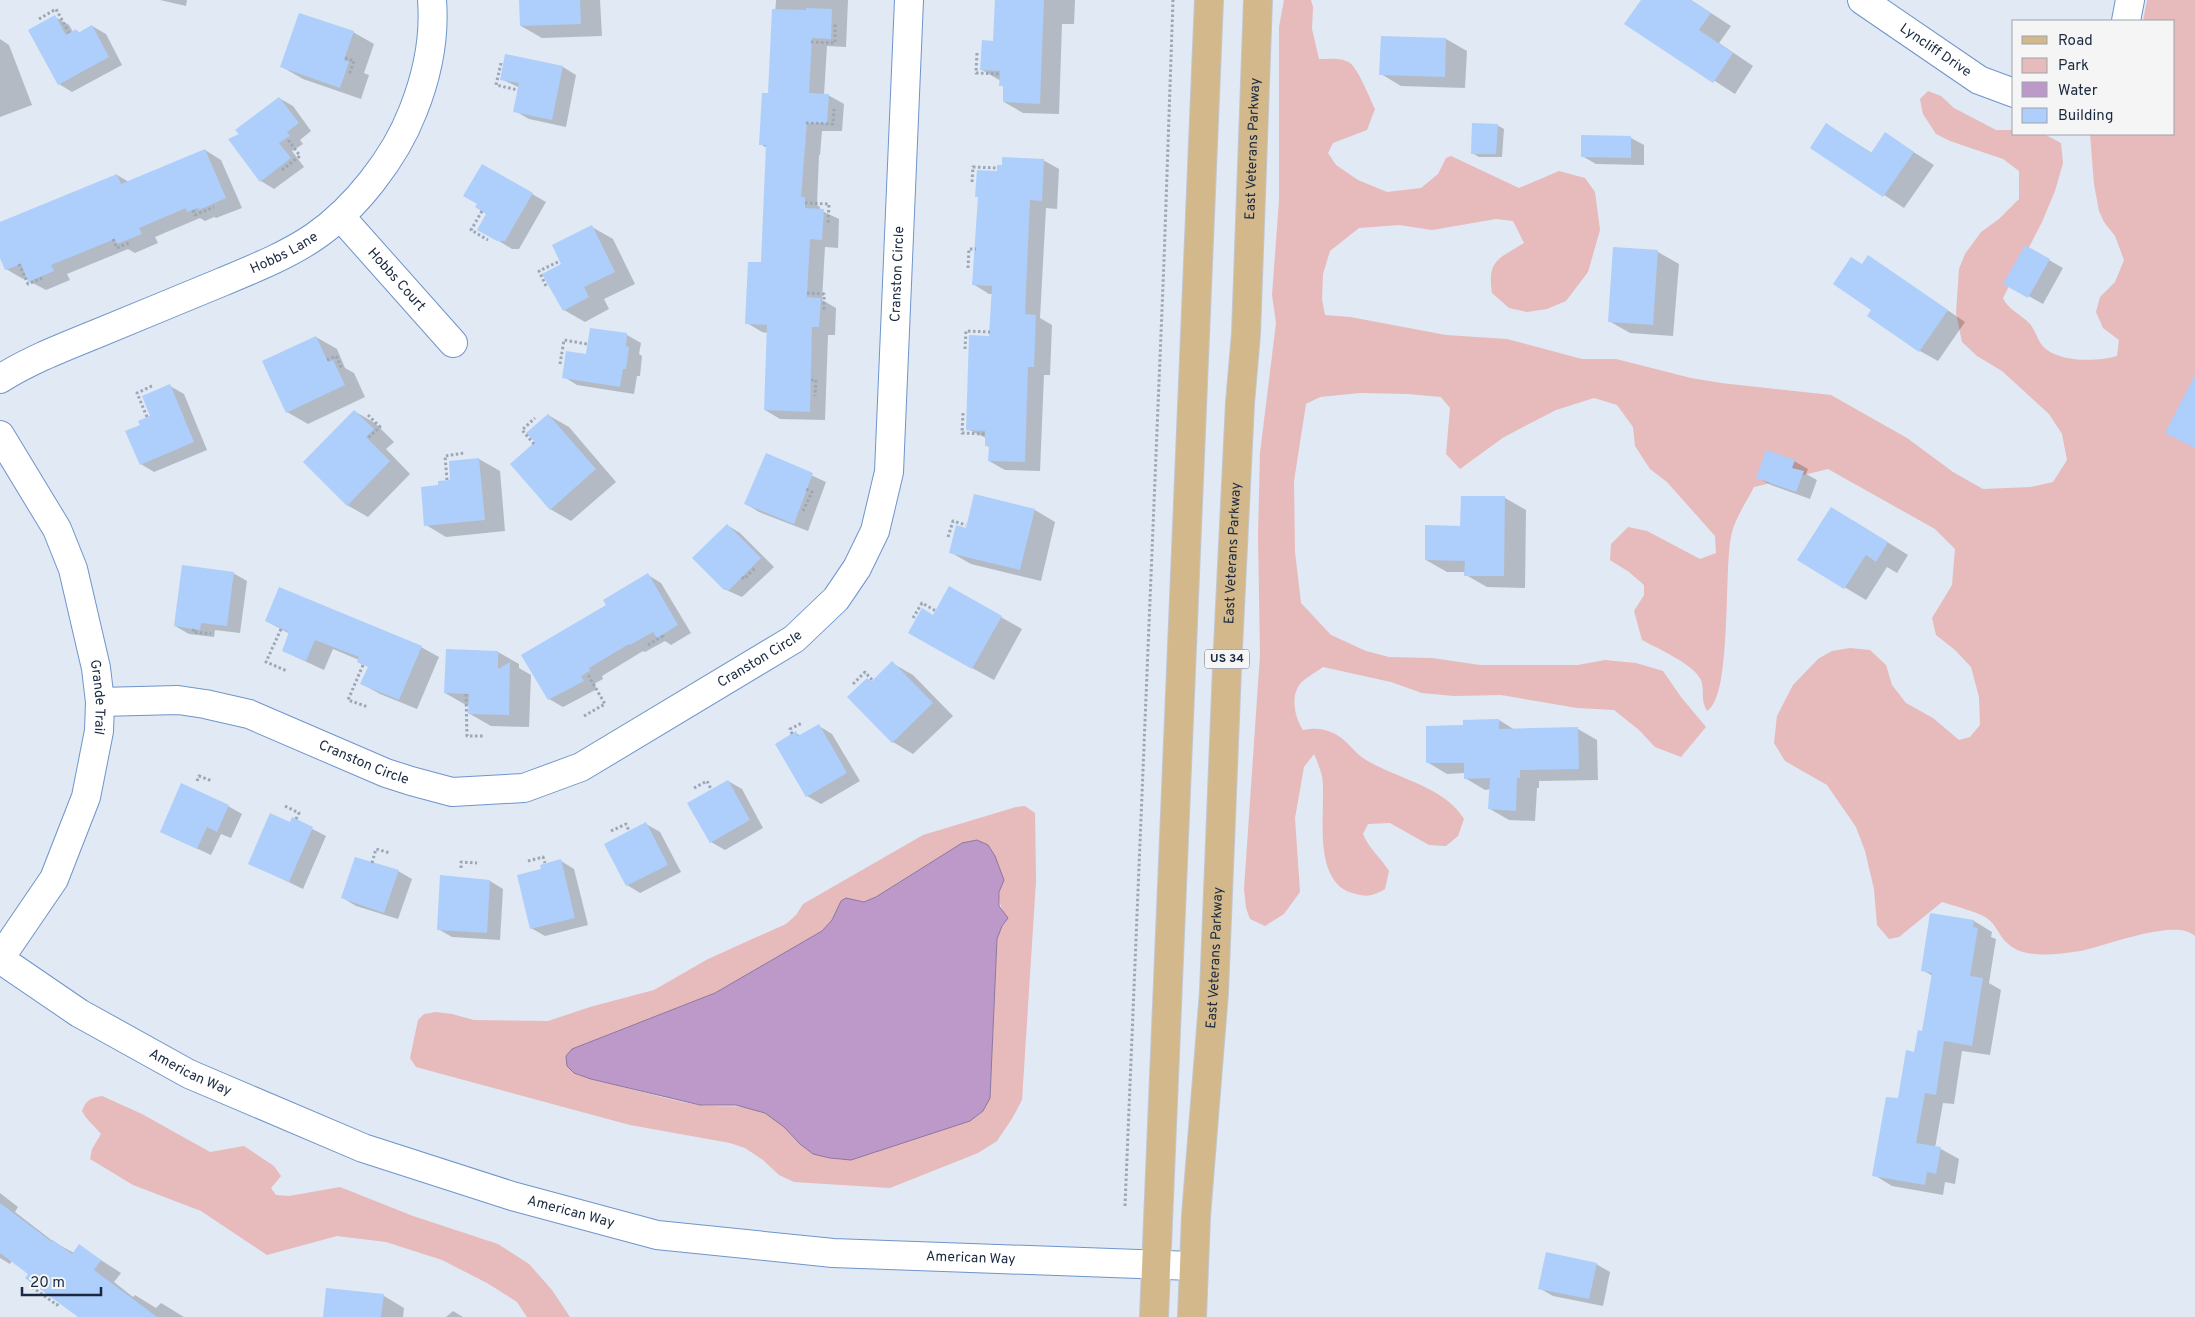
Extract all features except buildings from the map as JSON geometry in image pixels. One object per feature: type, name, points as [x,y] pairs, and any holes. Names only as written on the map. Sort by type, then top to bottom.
[{"type":"main road","points":[[1154,1317],[1209,0]]},
{"type":"main road","name":"East Veterans Parkway","points":[[1192,1317],[1193,1266],[1214,992],[1227,668],[1240,403],[1246,334],[1258,0]]},
{"type":"street","name":"Hobbs Lane","points":[[0,379],[69,345],[247,272],[283,255],[314,238],[340,216],[392,154],[408,124],[423,85],[434,22],[432,0]]},
{"type":"street","name":"Cranston Circle","points":[[100,702],[178,700],[249,714],[386,774],[452,792],[524,788],[581,767],[794,639],[836,599],[857,568],[875,532],[889,472],[908,0]]},
{"type":"street","name":"Lyncliff Drive","points":[[1862,0],[1979,80],[2012,92]]},
{"type":"street","points":[[2126,20],[2130,0]]},
{"type":"street","name":"Hobbs Court","points":[[340,216],[453,343]]},
{"type":"street","name":"Grande Trail","points":[[0,435],[57,529],[73,569],[96,668],[100,702],[99,731],[86,798],[54,878],[0,959]]},
{"type":"street","name":"American Way","points":[[0,959],[79,1013],[188,1074],[363,1148],[539,1204],[657,1235],[833,1253],[1193,1266]]},
{"type":"path","points":[[1125,1206],[1164,271],[1173,0]]},
{"type":"path","points":[[39,19],[56,10],[69,33]]},
{"type":"path","points":[[812,42],[835,43],[836,23]]},
{"type":"path","points":[[977,53],[976,74],[1000,74]]},
{"type":"path","points":[[345,58],[354,61],[349,75]]},
{"type":"path","points":[[501,63],[496,84],[518,90]]},
{"type":"path","points":[[806,123],[833,124],[834,109]]},
{"type":"path","points":[[282,170],[300,156],[287,138]]},
{"type":"path","points":[[972,182],[973,167],[997,168]]},
{"type":"path","points":[[805,203],[829,204],[828,225]]},
{"type":"path","points":[[193,210],[195,215],[214,207]]},
{"type":"path","points":[[482,211],[471,230],[488,240]]},
{"type":"path","points":[[113,239],[117,248],[131,242]]},
{"type":"path","points":[[968,268],[969,248],[976,249]]},
{"type":"path","points":[[546,286],[539,271],[560,261]]},
{"type":"path","points":[[19,264],[28,284],[42,278]]},
{"type":"path","points":[[807,294],[824,294],[824,312]]},
{"type":"path","points":[[965,349],[966,331],[990,332]]},
{"type":"path","points":[[560,364],[564,340],[587,344]]},
{"type":"path","points":[[327,360],[336,356],[342,369]]},
{"type":"path","points":[[811,380],[816,380],[815,396]]},
{"type":"path","points":[[147,417],[137,393],[154,386]]},
{"type":"path","points":[[963,413],[962,433],[985,434]]},
{"type":"path","points":[[368,415],[380,427],[368,438]]},
{"type":"path","points":[[534,444],[522,430],[535,418]]},
{"type":"path","points":[[447,480],[445,456],[464,453]]},
{"type":"path","points":[[803,511],[812,492],[806,489]]},
{"type":"path","points":[[948,537],[953,521],[966,525]]},
{"type":"path","points":[[742,577],[744,579],[755,568]]},
{"type":"path","points":[[913,618],[922,603],[936,611]]},
{"type":"path","points":[[194,629],[194,632],[211,634]]},
{"type":"path","points":[[281,629],[266,662],[287,671]]},
{"type":"path","points":[[648,645],[662,635]]},
{"type":"path","points":[[363,665],[348,700],[368,707]]},
{"type":"path","points":[[852,684],[865,672],[873,680]]},
{"type":"path","points":[[584,716],[605,704],[587,673]]},
{"type":"path","points":[[466,694],[467,736],[484,736]]},
{"type":"path","points":[[792,734],[790,730],[802,723]]},
{"type":"path","points":[[197,781],[199,776],[212,781]]},
{"type":"path","points":[[694,788],[707,781],[711,789]]},
{"type":"path","points":[[285,806],[299,813],[296,819]]},
{"type":"path","points":[[611,831],[626,824],[629,831]]},
{"type":"path","points":[[372,863],[376,849],[390,853]]},
{"type":"path","points":[[528,861],[543,857],[545,863]]},
{"type":"path","points":[[461,868],[461,862],[477,863]]},
{"type":"path","points":[[32,1287],[57,1306],[59,1303]]},
{"type":"green space","points":[[1284,0],[1311,0],[1313,7],[1312,29],[1319,59],[1346,61],[1350,63],[1361,78],[1375,109],[1367,130],[1333,143],[1328,153],[1336,165],[1358,180],[1387,192],[1421,188],[1438,174],[1446,158],[1451,156],[1519,188],[1559,171],[1585,178],[1595,192],[1600,230],[1588,272],[1566,301],[1547,309],[1527,312],[1509,308],[1492,293],[1491,273],[1493,266],[1502,257],[1524,243],[1513,221],[1496,219],[1432,230],[1399,225],[1359,228],[1330,251],[1323,274],[1322,299],[1325,315],[1350,317],[1446,335],[1507,339],[1582,359],[1616,359],[1691,378],[1721,383],[1831,395],[1907,438],[1953,472],[1983,489],[2031,487],[2053,482],[2067,460],[2062,434],[2049,414],[2002,371],[1977,356],[1962,342],[1956,313],[1959,269],[1965,254],[1981,232],[1999,219],[2019,199],[2019,171],[2003,159],[1950,141],[1936,134],[1923,114],[1920,99],[1928,91],[1941,96],[1954,108],[1996,130],[2012,130],[2012,135],[2046,135],[2061,143],[2063,163],[2055,191],[2042,222],[2003,298],[2011,309],[2030,324],[2041,344],[2056,355],[2088,360],[2117,356],[2119,340],[2103,328],[2096,312],[2100,297],[2115,282],[2124,260],[2115,236],[2104,222],[2099,211],[2094,184],[2090,135],[2175,135],[2175,20],[2143,20],[2147,0],[2195,0],[2195,936],[2185,931],[2171,930],[2136,936],[2073,952],[2055,954],[2027,953],[2018,950],[2004,940],[1993,924],[1985,917],[1942,902],[1899,937],[1889,939],[1877,925],[1874,889],[1865,851],[1856,827],[1827,785],[1785,761],[1774,743],[1777,716],[1793,685],[1818,659],[1832,651],[1850,648],[1870,650],[1886,665],[1892,685],[1906,703],[1933,718],[1959,740],[1970,737],[1980,725],[1979,697],[1971,667],[1955,650],[1936,635],[1932,618],[1952,585],[1955,549],[1935,529],[1828,469],[1754,487],[1732,532],[1729,548],[1726,628],[1721,682],[1715,701],[1707,711],[1701,680],[1697,674],[1675,657],[1642,640],[1634,611],[1644,595],[1644,585],[1629,572],[1610,560],[1611,544],[1628,527],[1647,531],[1700,559],[1716,553],[1715,536],[1667,482],[1650,469],[1635,446],[1633,427],[1617,405],[1594,398],[1556,410],[1504,437],[1460,469],[1446,454],[1450,408],[1441,397],[1360,393],[1320,397],[1306,404],[1294,481],[1295,552],[1301,603],[1331,635],[1366,651],[1389,657],[1432,658],[1480,665],[1578,665],[1605,660],[1636,663],[1663,671],[1681,697],[1706,727],[1681,757],[1655,747],[1639,730],[1614,710],[1577,708],[1501,695],[1454,696],[1422,693],[1391,682],[1323,667],[1300,684],[1295,695],[1295,707],[1303,730],[1322,729],[1329,731],[1346,742],[1366,760],[1433,791],[1456,808],[1464,819],[1458,836],[1446,846],[1429,845],[1390,823],[1368,824],[1363,834],[1368,844],[1389,871],[1385,889],[1369,896],[1352,893],[1339,886],[1330,874],[1325,859],[1322,776],[1314,754],[1304,767],[1295,818],[1300,892],[1284,914],[1265,926],[1250,919],[1246,908],[1244,889],[1260,655],[1258,535],[1260,453],[1276,323],[1272,295],[1279,201],[1279,27]]},
{"type":"green space","points":[[1025,806],[1035,813],[1036,881],[1022,1100],[997,1141],[978,1153],[890,1188],[794,1182],[779,1175],[763,1160],[745,1148],[730,1143],[630,1125],[416,1067],[410,1058],[418,1020],[424,1014],[436,1012],[474,1020],[548,1021],[590,1007],[654,990],[708,959],[786,924],[796,915],[803,904],[923,835]],"holes":[[[962,843],[1003,880],[999,900],[1007,918],[997,939],[990,1098],[813,1154],[777,1120],[763,1112],[731,1106],[699,1105],[591,1079],[572,1049],[715,993],[822,931],[832,920],[841,901],[846,898],[864,902],[876,897]]]},
{"type":"green space","points":[[102,1096],[142,1114],[210,1152],[244,1146],[274,1166],[281,1176],[271,1188],[276,1195],[289,1196],[340,1187],[413,1216],[498,1244],[529,1264],[552,1290],[570,1317],[527,1317],[517,1302],[487,1283],[442,1260],[386,1242],[337,1236],[267,1255],[201,1211],[133,1185],[90,1159],[92,1149],[101,1134],[82,1111],[89,1100]]},
{"type":"water","points":[[977,840],[988,845],[995,856],[1004,880],[999,892],[999,906],[1008,918],[1002,926],[997,939],[990,1098],[983,1111],[970,1121],[851,1160],[830,1158],[813,1154],[800,1144],[784,1127],[765,1113],[736,1105],[700,1105],[591,1079],[574,1073],[567,1066],[566,1056],[572,1049],[715,993],[822,931],[832,920],[841,901],[846,898],[864,902],[876,897],[962,843]]}]
